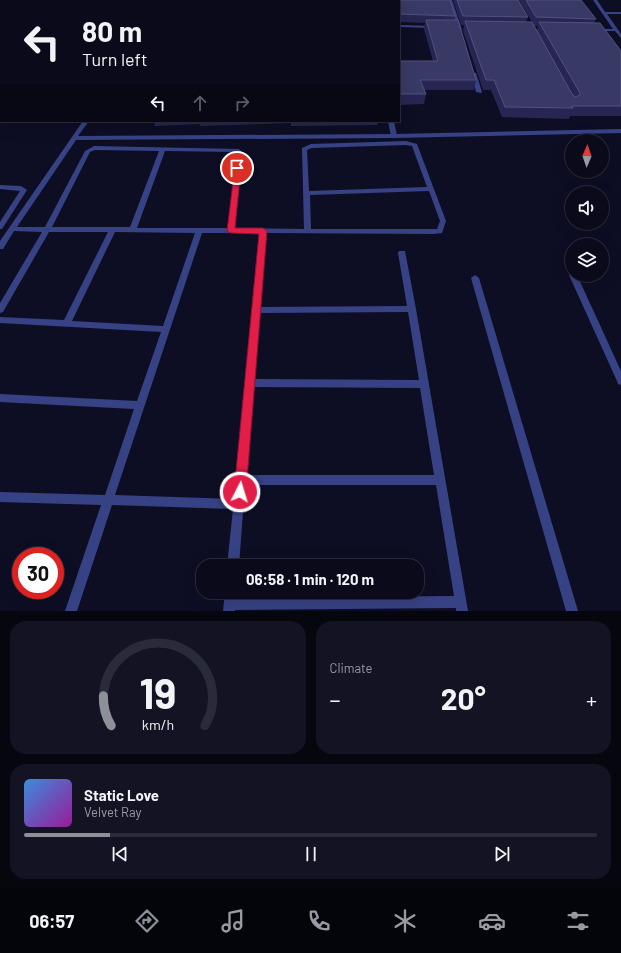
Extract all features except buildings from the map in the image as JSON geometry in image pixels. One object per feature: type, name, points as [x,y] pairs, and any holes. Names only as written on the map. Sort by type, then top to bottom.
[{"type":"street","points":[[450,0],[462,34]]},
{"type":"street","points":[[595,0],[615,30],[621,36]]},
{"type":"street","points":[[604,13],[621,13]]},
{"type":"street","points":[[400,26],[437,27]]},
{"type":"street","points":[[452,27],[467,27]]},
{"type":"street","points":[[593,30],[615,30]]},
{"type":"street","points":[[472,70],[479,92]]},
{"type":"street","points":[[0,247],[85,122]]},
{"type":"street","points":[[391,122],[394,136]]},
{"type":"street","points":[[74,138],[394,136],[621,131]]},
{"type":"street","points":[[13,229],[308,232],[440,231],[443,221],[415,145],[307,147],[303,151],[308,232]]},
{"type":"street","points":[[0,310],[47,229],[88,151],[94,148],[237,150],[239,152],[231,231]]},
{"type":"street","points":[[133,230],[163,148]]},
{"type":"street","points":[[0,187],[21,188],[24,190],[0,227]]},
{"type":"street","points":[[306,193],[431,189]]},
{"type":"street","points":[[67,323],[113,230]]},
{"type":"street","points":[[71,611],[199,230]]},
{"type":"street","points":[[234,559],[263,231]]},
{"type":"street","points":[[230,602],[461,606],[402,253]]},
{"type":"street","points":[[475,278],[572,611]]},
{"type":"street","points":[[577,282],[621,381]]},
{"type":"street","points":[[256,310],[412,309]]},
{"type":"street","points":[[0,320],[166,329]]},
{"type":"street","points":[[250,383],[424,384]]},
{"type":"street","points":[[0,398],[140,405]]},
{"type":"street","points":[[241,480],[440,480]]},
{"type":"street","points":[[0,497],[239,504]]},
{"type":"route","points":[[237,168],[231,231],[263,231],[240,492]]}]
